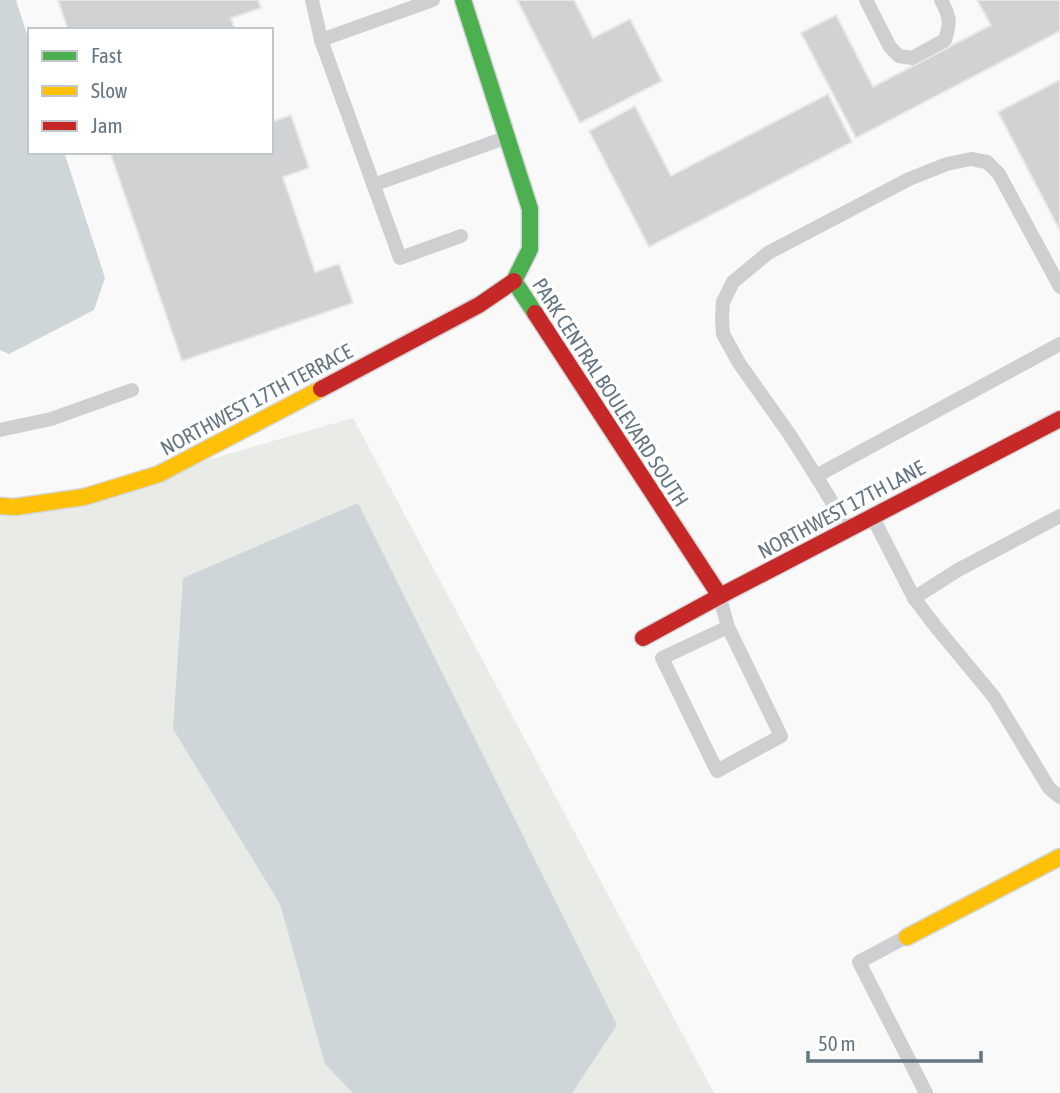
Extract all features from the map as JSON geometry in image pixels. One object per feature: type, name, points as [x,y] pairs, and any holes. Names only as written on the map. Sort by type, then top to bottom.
[{"type":"street","name":"PARK CENTRAL BOULEVARD SOUTH","points":[[463,0],[530,209],[530,249],[514,281],[720,596]]},
{"type":"street","name":"NORTHWEST 17TH TERRACE","points":[[0,506],[15,507],[84,497],[159,474],[479,305],[514,281]]},
{"type":"street","name":"NORTHWEST 17TH LANE","points":[[643,638],[1060,419]]},
{"type":"street","points":[[907,937],[1060,857]]},
{"type":"lane","points":[[312,0],[321,40],[400,258],[461,236]]},
{"type":"lane","points":[[321,40],[433,0]]},
{"type":"lane","points":[[866,0],[890,47],[899,56],[912,58],[945,40],[949,16],[941,0]]},
{"type":"lane","points":[[373,185],[507,137]]},
{"type":"lane","points":[[849,529],[790,435],[739,363],[723,334],[723,302],[733,282],[768,253],[908,179],[947,164],[971,159],[988,162],[999,174],[1060,287]]},
{"type":"lane","points":[[816,476],[1060,344]]},
{"type":"lane","points":[[0,430],[51,419],[132,390]]},
{"type":"lane","points":[[914,598],[958,570],[1060,516]]},
{"type":"lane","points":[[872,517],[914,598],[994,697],[1049,788],[1060,797]]},
{"type":"lane","points":[[720,596],[728,627],[781,736],[717,771],[662,658],[728,627]]},
{"type":"lane","points":[[907,937],[859,962],[926,1093]]},
{"type":"shaded area","points":[[0,0],[16,0],[28,38],[28,154],[65,154],[105,278],[94,310],[9,354],[0,350]]},
{"type":"shaded area","points":[[353,418],[714,1093],[0,1093],[0,514],[159,474]]},
{"type":"shaded area","points":[[358,503],[617,1025],[572,1093],[353,1093],[325,1064],[280,904],[173,729],[183,578]]},
{"type":"building","points":[[58,0],[258,0],[261,8],[231,18],[234,28],[67,28]]},
{"type":"building","points":[[517,0],[574,0],[593,38],[630,19],[662,81],[580,123]]},
{"type":"building","points":[[977,0],[1060,0],[1060,31],[856,138],[801,33],[836,15],[873,87],[991,25]]},
{"type":"building","points":[[1060,80],[1060,231],[998,112]]},
{"type":"building","points":[[828,94],[852,142],[649,247],[589,131],[635,106],[671,176]]},
{"type":"building","points":[[291,115],[309,168],[283,177],[315,272],[339,264],[353,303],[182,361],[111,154],[273,154],[273,121]]},
{"type":"traffic: fast","points":[[463,0],[530,209],[530,249],[514,281],[535,313]]},
{"type":"traffic: slow","points":[[0,506],[15,507],[84,497],[159,474],[321,389]]},
{"type":"traffic: slow","points":[[907,937],[1060,857]]},
{"type":"traffic: jam","points":[[321,389],[479,305],[514,281]]},
{"type":"traffic: jam","points":[[535,313],[720,596]]},
{"type":"traffic: jam","points":[[643,638],[1060,419]]}]
